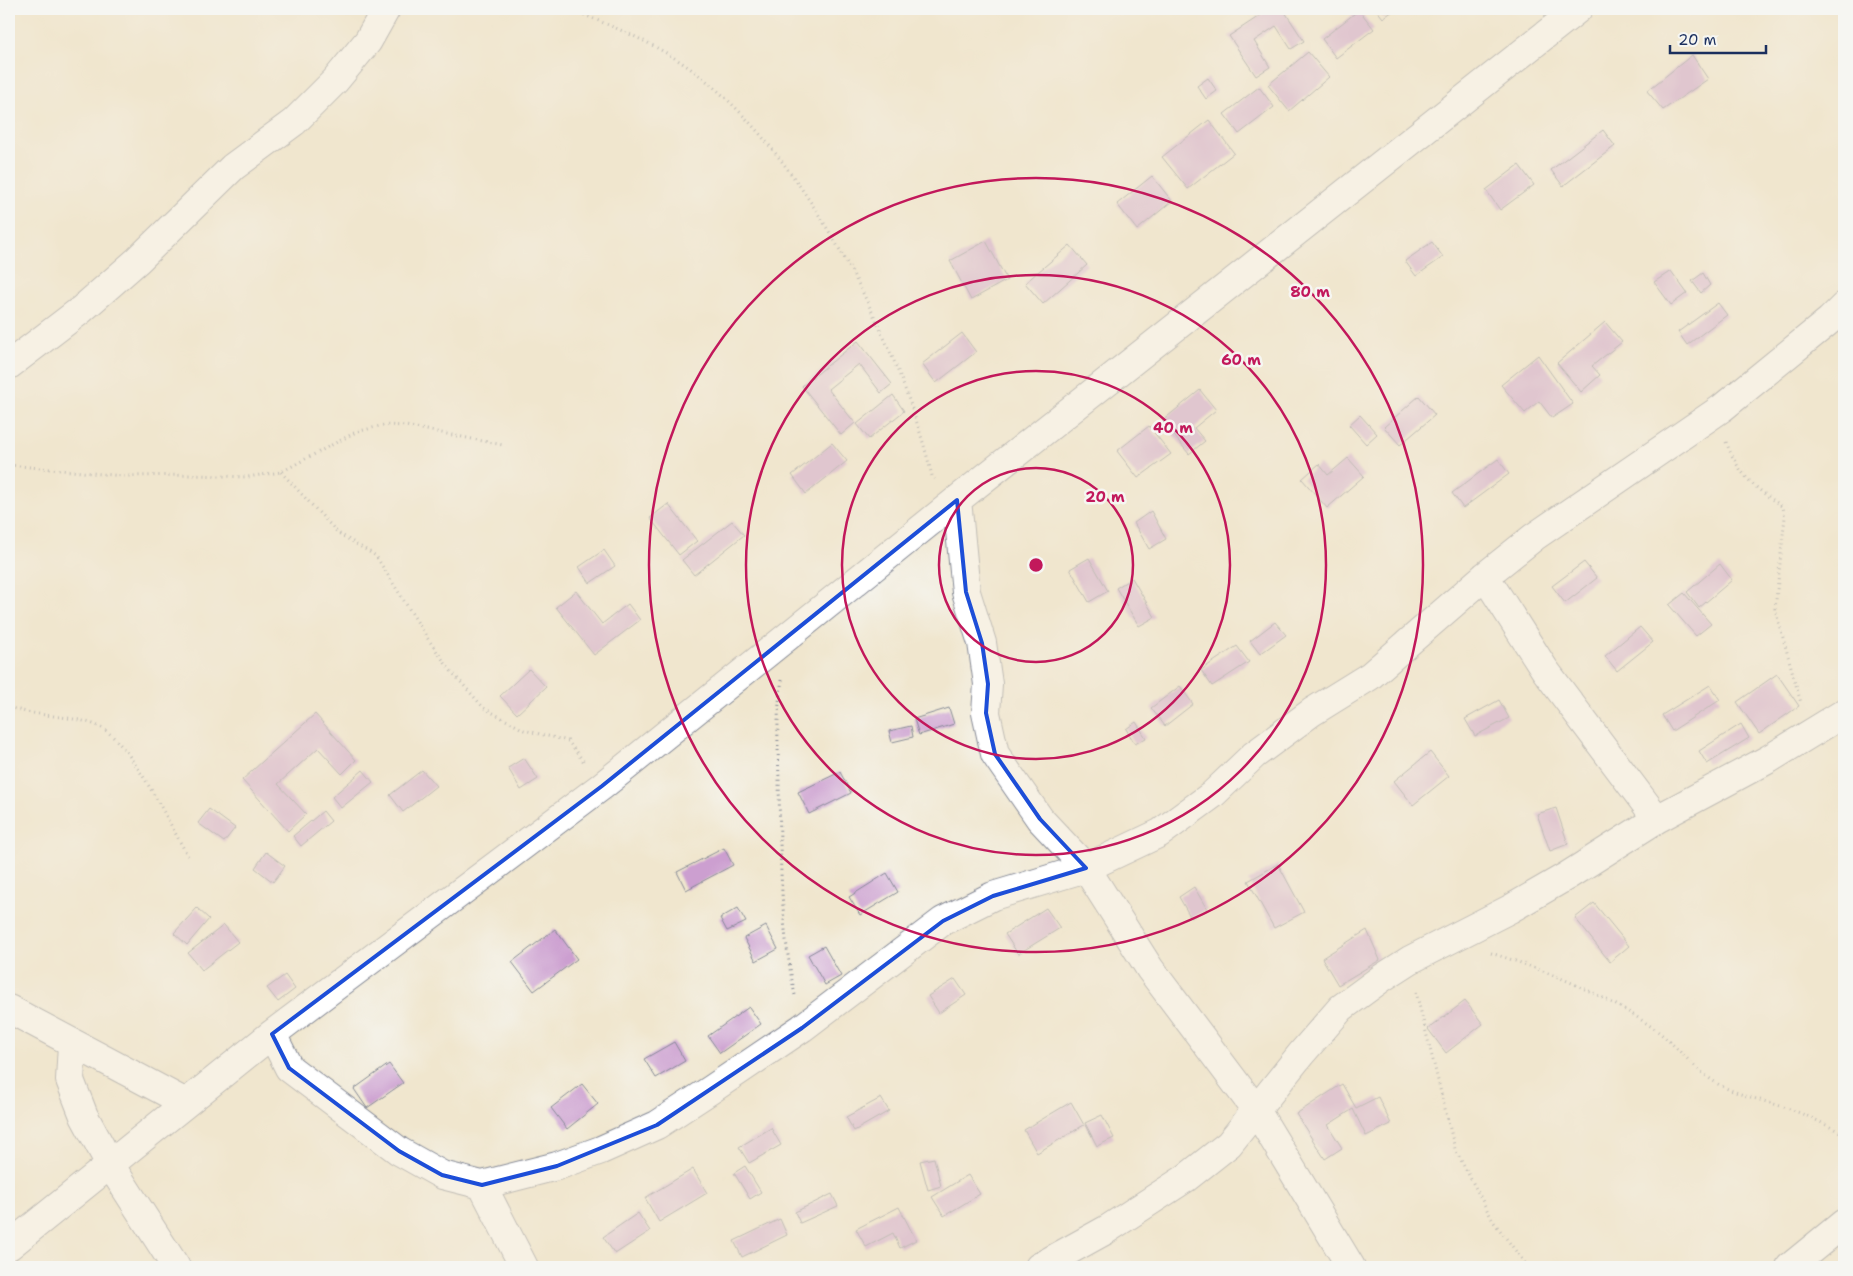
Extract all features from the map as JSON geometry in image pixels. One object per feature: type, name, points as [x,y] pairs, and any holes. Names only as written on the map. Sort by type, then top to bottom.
[{"type":"street","points":[[9,365],[81,310],[138,260],[233,167],[294,122],[335,81],[368,41],[386,9]]},
{"type":"street","points":[[9,1246],[272,1034],[602,786],[790,637],[957,500],[1578,9]]},
{"type":"street","points":[[272,1034],[289,1068],[399,1151],[442,1175],[482,1185],[557,1166],[601,1150],[657,1125],[802,1028],[943,921],[993,896],[1086,868],[1160,833],[1212,795],[1261,750],[1312,712],[1370,676],[1485,576],[1534,537],[1722,408],[1830,320],[1844,306]]},
{"type":"street","points":[[957,500],[966,592],[982,643],[988,684],[986,713],[995,754],[1040,819],[1086,868],[1150,969],[1256,1110],[1351,1267]]},
{"type":"street","points":[[1485,576],[1545,670],[1657,820]]},
{"type":"street","points":[[1039,1267],[1106,1230],[1186,1178],[1229,1144],[1341,1008],[1410,960],[1451,940],[1567,876],[1657,820],[1769,759],[1844,712]]},
{"type":"street","points":[[9,1009],[186,1103]]},
{"type":"street","points":[[72,1044],[70,1080],[84,1116],[110,1166],[176,1267]]},
{"type":"street","points":[[482,1185],[524,1267]]},
{"type":"street","points":[[1790,1267],[1844,1223]]},
{"type":"path","points":[[570,9],[626,32],[676,59],[711,86],[748,121],[784,166],[816,211],[851,270],[906,390],[923,439],[932,476],[957,500]]},
{"type":"path","points":[[1722,408],[1721,428],[1724,438],[1743,475],[1756,489],[1783,507],[1785,517],[1775,609],[1810,732]]},
{"type":"path","points":[[9,465],[123,476],[195,474],[247,477],[281,472],[356,432],[384,425],[406,426],[503,445]]},
{"type":"path","points":[[281,472],[338,533],[376,556],[426,636],[450,670],[484,708],[524,730],[568,741],[602,786]]},
{"type":"path","points":[[790,637],[780,691],[779,803],[784,911],[791,977],[802,1028]]},
{"type":"path","points":[[9,707],[97,726],[114,736],[144,779],[188,856]]},
{"type":"path","points":[[1451,940],[1544,970],[1580,986],[1654,1028],[1696,1068],[1719,1084],[1800,1113],[1844,1134]]},
{"type":"path","points":[[1410,960],[1455,1149],[1493,1222],[1528,1267]]},
{"type":"highlighted area","points":[[957,500],[966,592],[982,643],[988,684],[986,713],[995,754],[1040,819],[1086,868],[993,896],[943,921],[802,1028],[657,1125],[557,1166],[482,1185],[442,1175],[399,1151],[289,1068],[272,1034],[602,786]]},
{"type":"building","points":[[1270,9],[1283,9],[1304,41],[1291,49],[1276,26],[1254,41],[1270,67],[1256,76],[1229,36]]},
{"type":"building","points":[[1376,9],[1396,9],[1383,18]]},
{"type":"building","points":[[1359,10],[1374,29],[1336,58],[1322,39]]},
{"type":"building","points":[[1308,52],[1329,77],[1289,111],[1268,85]]},
{"type":"building","points":[[1692,55],[1708,79],[1663,110],[1647,91]]},
{"type":"building","points":[[1208,78],[1217,91],[1206,99],[1197,86]]},
{"type":"building","points":[[1259,87],[1274,107],[1239,134],[1224,114]]},
{"type":"building","points":[[1209,120],[1234,153],[1188,189],[1162,157]]},
{"type":"building","points":[[1603,130],[1615,146],[1563,186],[1551,170]]},
{"type":"building","points":[[1519,165],[1534,185],[1500,210],[1486,190]]},
{"type":"building","points":[[1152,176],[1172,201],[1137,230],[1117,204]]},
{"type":"building","points":[[986,241],[1007,280],[971,300],[950,261]]},
{"type":"building","points":[[1432,242],[1443,257],[1416,276],[1405,261]]},
{"type":"building","points":[[1070,245],[1087,265],[1043,304],[1025,283]]},
{"type":"building","points":[[1671,271],[1687,293],[1671,305],[1654,282]]},
{"type":"building","points":[[1703,273],[1710,285],[1701,293],[1692,281]]},
{"type":"building","points":[[1718,303],[1727,315],[1687,345],[1678,332]]},
{"type":"building","points":[[1605,322],[1622,342],[1592,366],[1600,375],[1581,392],[1557,363]]},
{"type":"building","points":[[962,333],[976,352],[936,383],[922,364]]},
{"type":"building","points":[[858,341],[892,384],[881,393],[859,364],[828,389],[855,423],[841,435],[802,386]]},
{"type":"building","points":[[1538,355],[1573,404],[1552,418],[1539,401],[1525,413],[1501,385]]},
{"type":"building","points":[[1200,390],[1216,410],[1194,428],[1205,441],[1189,454],[1162,421]]},
{"type":"building","points":[[893,395],[904,411],[869,439],[857,424]]},
{"type":"building","points":[[1419,396],[1435,415],[1400,445],[1384,427]]},
{"type":"building","points":[[1360,415],[1377,434],[1366,444],[1349,425]]},
{"type":"building","points":[[1149,426],[1171,454],[1138,478],[1117,451]]},
{"type":"building","points":[[832,443],[847,461],[806,494],[792,475]]},
{"type":"building","points":[[1348,458],[1364,476],[1327,508],[1302,479],[1319,464],[1328,475]]},
{"type":"building","points":[[1498,459],[1509,474],[1463,508],[1452,493]]},
{"type":"building","points":[[668,504],[697,541],[679,555],[650,518]]},
{"type":"building","points":[[1151,511],[1166,539],[1149,549],[1134,523]]},
{"type":"building","points":[[732,521],[744,535],[694,575],[682,560]]},
{"type":"building","points":[[604,550],[615,566],[590,583],[579,567]]},
{"type":"building","points":[[1089,558],[1108,591],[1089,602],[1070,569]]},
{"type":"building","points":[[1584,562],[1597,578],[1565,603],[1552,586]]},
{"type":"building","points":[[1720,564],[1732,580],[1699,608],[1687,592]]},
{"type":"building","points":[[1132,578],[1155,617],[1139,626],[1116,588]]},
{"type":"building","points":[[576,591],[602,624],[628,604],[640,620],[594,655],[556,607]]},
{"type":"building","points":[[1684,593],[1711,624],[1696,636],[1669,605]]},
{"type":"building","points":[[1275,622],[1286,635],[1260,654],[1250,641]]},
{"type":"building","points":[[1640,627],[1653,642],[1617,671],[1605,656]]},
{"type":"building","points":[[1237,646],[1249,662],[1212,686],[1201,670]]},
{"type":"building","points":[[529,669],[546,687],[517,714],[500,696]]},
{"type":"building","points":[[1777,674],[1799,706],[1759,734],[1737,702]]},
{"type":"building","points":[[1710,685],[1720,700],[1672,731],[1662,715]]},
{"type":"building","points":[[1180,686],[1193,704],[1165,726],[1151,708]]},
{"type":"building","points":[[1499,700],[1509,718],[1475,736],[1465,719]]},
{"type":"building","points":[[949,708],[954,724],[919,735],[914,719]]},
{"type":"building","points":[[315,714],[356,760],[342,774],[318,748],[278,784],[306,814],[288,831],[242,780]]},
{"type":"building","points":[[1136,722],[1146,738],[1135,744],[1126,729]]},
{"type":"building","points":[[1741,724],[1749,738],[1707,764],[1699,751]]},
{"type":"building","points":[[911,726],[913,737],[892,742],[889,731]]},
{"type":"building","points":[[1430,752],[1449,776],[1413,805],[1394,781]]},
{"type":"building","points":[[524,758],[538,779],[521,790],[508,768]]},
{"type":"building","points":[[363,770],[373,782],[341,808],[332,797]]},
{"type":"building","points":[[422,770],[436,786],[403,812],[390,795]]},
{"type":"building","points":[[840,772],[851,793],[809,814],[798,792]]},
{"type":"building","points":[[1556,808],[1568,844],[1550,851],[1537,814]]},
{"type":"building","points":[[209,809],[235,828],[224,842],[198,823]]},
{"type":"building","points":[[323,811],[331,821],[301,846],[293,836]]},
{"type":"building","points":[[724,848],[733,865],[686,890],[677,872]]},
{"type":"building","points":[[266,852],[285,866],[273,882],[255,868]]},
{"type":"building","points":[[1278,864],[1304,912],[1274,928],[1248,881]]},
{"type":"building","points":[[887,873],[898,892],[860,915],[849,897]]},
{"type":"building","points":[[1194,887],[1207,909],[1191,918],[1179,897]]},
{"type":"building","points":[[1594,903],[1629,946],[1610,962],[1575,918]]},
{"type":"building","points":[[197,908],[209,919],[187,945],[174,933]]},
{"type":"building","points":[[738,908],[746,922],[727,931],[720,918]]},
{"type":"building","points":[[1046,908],[1060,928],[1018,954],[1005,934]]},
{"type":"building","points":[[224,925],[238,942],[202,970],[188,953]]},
{"type":"building","points":[[766,926],[778,949],[756,961],[744,938]]},
{"type":"building","points":[[555,929],[577,959],[534,991],[512,962]]},
{"type":"building","points":[[1367,930],[1380,960],[1338,985],[1322,958]]},
{"type":"building","points":[[824,946],[841,976],[825,985],[808,955]]},
{"type":"building","points":[[285,975],[295,989],[278,1002],[267,988]]},
{"type":"building","points":[[955,979],[966,995],[939,1013],[928,996]]},
{"type":"building","points":[[1465,1001],[1483,1024],[1446,1053],[1428,1029]]},
{"type":"building","points":[[749,1007],[761,1024],[720,1053],[708,1036]]},
{"type":"building","points":[[674,1042],[685,1061],[656,1078],[644,1059]]},
{"type":"building","points":[[389,1064],[403,1083],[367,1108],[354,1089]]},
{"type":"building","points":[[582,1084],[598,1104],[567,1129],[551,1108]]},
{"type":"building","points":[[1342,1084],[1356,1108],[1378,1097],[1391,1124],[1366,1136],[1353,1109],[1328,1125],[1342,1148],[1325,1159],[1296,1114]]},
{"type":"building","points":[[881,1098],[889,1111],[854,1131],[846,1117]]},
{"type":"building","points":[[1071,1102],[1084,1125],[1037,1153],[1024,1130]]},
{"type":"building","points":[[1102,1115],[1114,1138],[1097,1146],[1085,1123]]},
{"type":"building","points":[[771,1128],[781,1145],[749,1163],[739,1147]]},
{"type":"building","points":[[934,1158],[941,1186],[928,1190],[920,1161]]},
{"type":"building","points":[[745,1166],[761,1192],[750,1199],[734,1173]]},
{"type":"building","points":[[693,1169],[707,1193],[659,1222],[645,1198]]},
{"type":"building","points":[[968,1175],[980,1194],[944,1216],[932,1197]]},
{"type":"building","points":[[832,1194],[838,1206],[800,1223],[795,1212]]},
{"type":"building","points":[[899,1207],[916,1240],[900,1248],[893,1233],[866,1247],[856,1229]]},
{"type":"building","points":[[638,1213],[650,1231],[615,1254],[603,1237]]},
{"type":"building","points":[[780,1219],[787,1235],[742,1257],[734,1241]]}]
